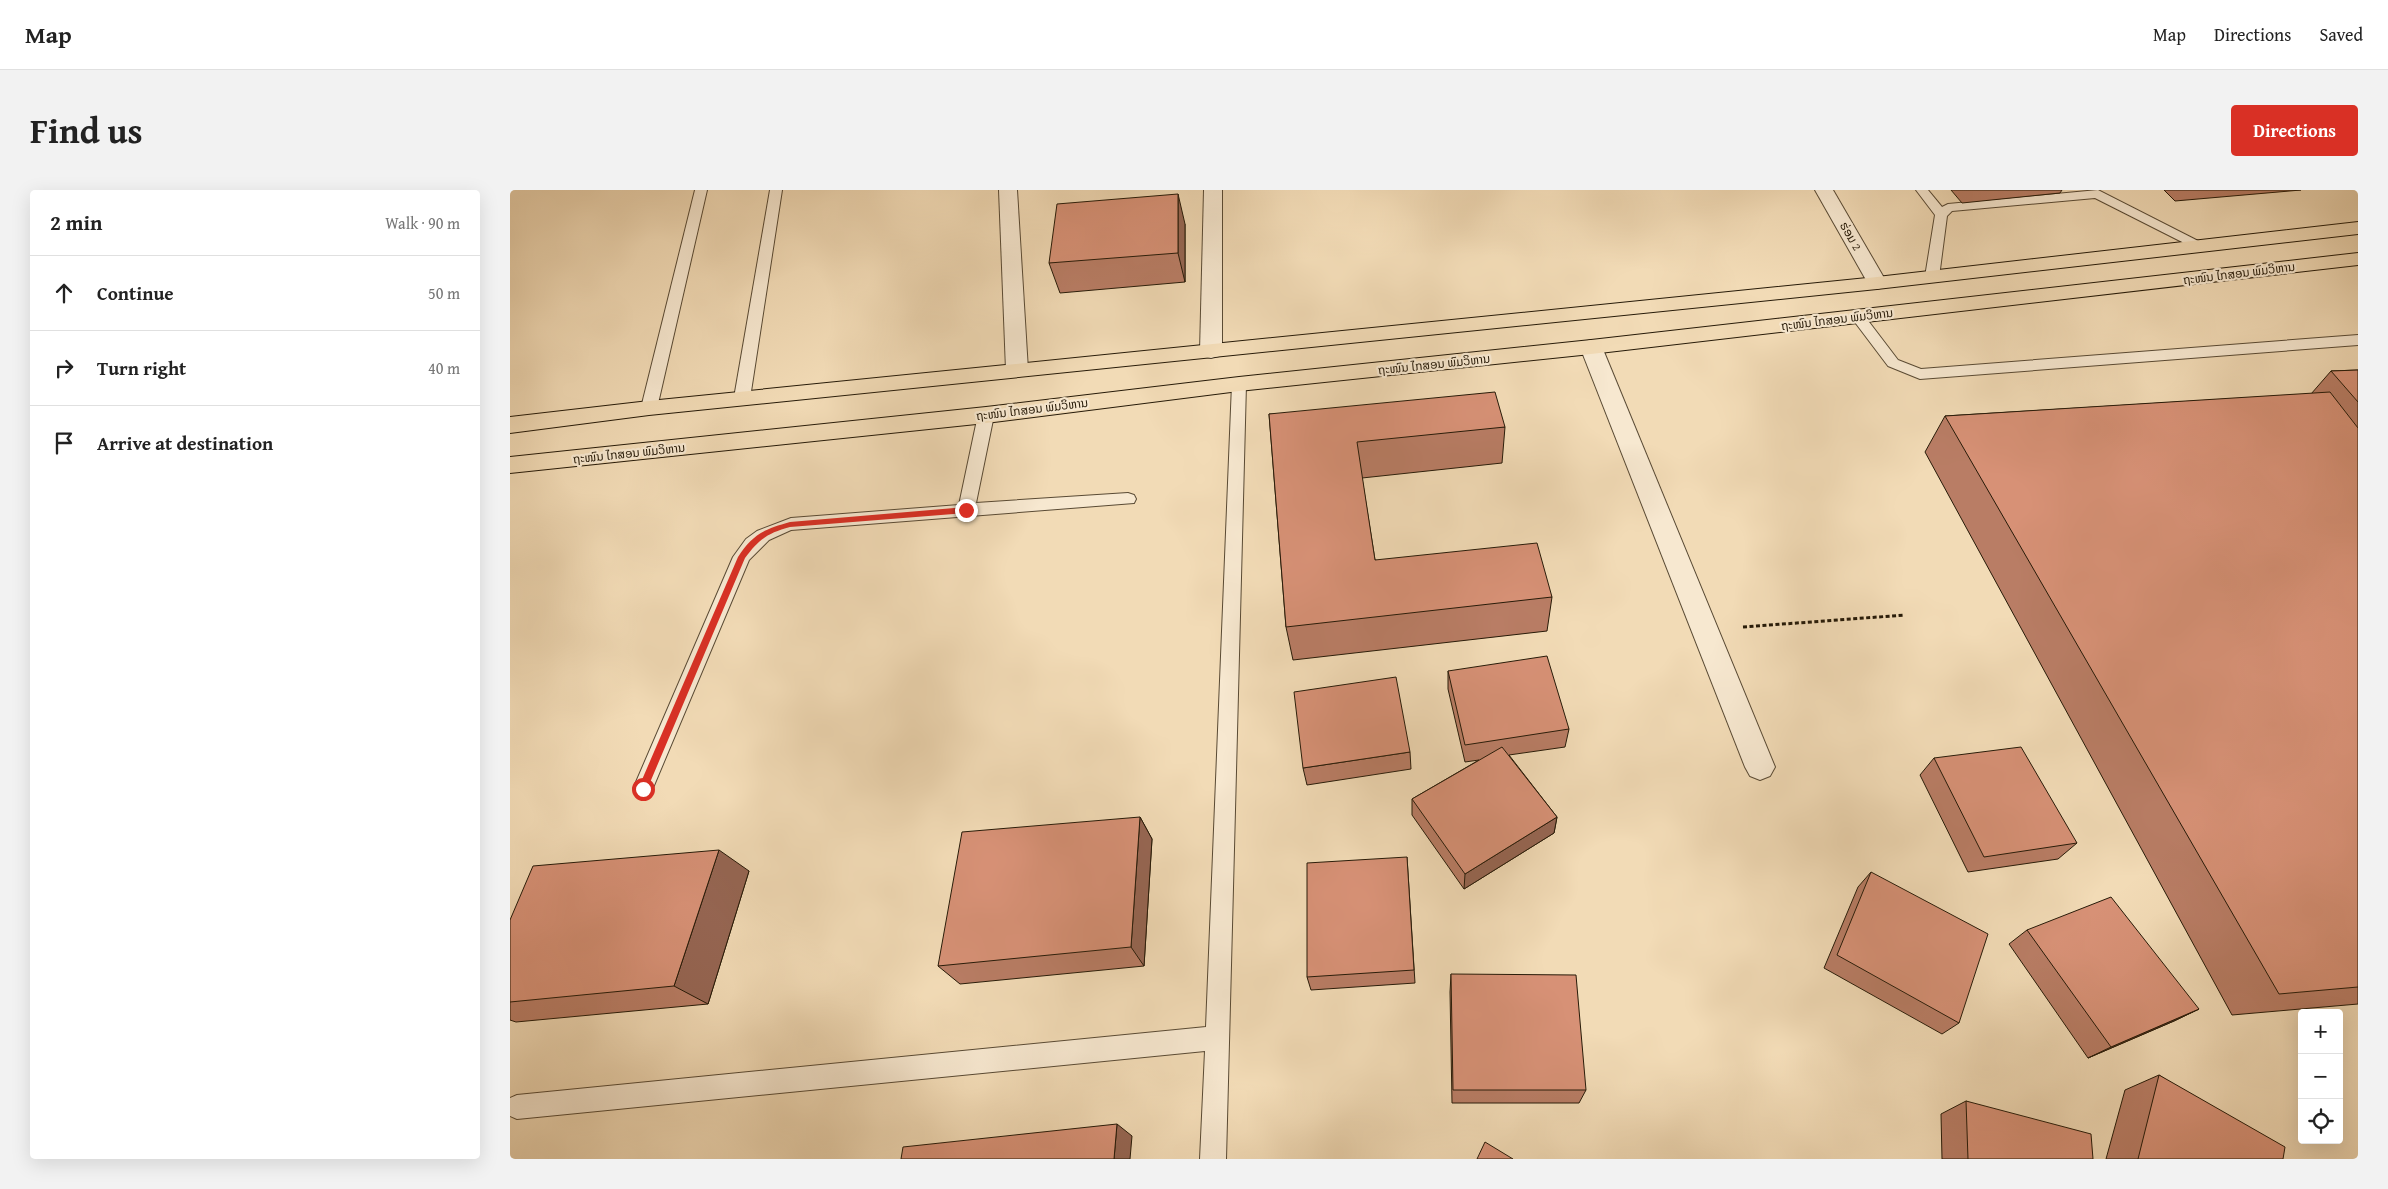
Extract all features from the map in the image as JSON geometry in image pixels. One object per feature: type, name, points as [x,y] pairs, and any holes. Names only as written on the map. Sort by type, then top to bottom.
[{"type":"highway","points":[[510,425],[742,398],[1877,283],[2358,228]]},
{"type":"highway","name":"ຖະໜົນ ໄກສອນ ພົມວິຫານ","points":[[510,465],[986,415],[1239,384],[1591,347],[2358,259]]},
{"type":"street","points":[[1008,190],[1017,370]]},
{"type":"street","points":[[1211,351],[1213,190]]},
{"type":"street","name":"ຮ່ອມ 2","points":[[1824,190],[1877,283]]},
{"type":"street","points":[[1591,347],[1760,767]]},
{"type":"lane","points":[[649,408],[701,190]]},
{"type":"lane","points":[[742,398],[776,190]]},
{"type":"lane","points":[[1922,190],[1941,215]]},
{"type":"lane","points":[[1932,276],[1941,215],[1948,208],[2089,196],[2094,192],[2201,246]]},
{"type":"lane","points":[[1858,317],[1894,363],[1920,374],[2358,340]]},
{"type":"lane","points":[[1213,1159],[1239,384]]},
{"type":"lane","points":[[966,510],[986,415]]},
{"type":"lane","points":[[643,789],[742,557],[756,539],[772,530],[790,524],[1128,499]]},
{"type":"lane","points":[[517,1107],[1217,1038]]},
{"type":"path","points":[[1704,629],[1905,615]]},
{"type":"building","points":[[1178,194],[1178,253],[1049,263],[1057,204]]},
{"type":"building","points":[[2358,370],[2358,402],[2331,371]]},
{"type":"building","points":[[1495,392],[1505,427],[1357,442],[1375,560],[1537,543],[1552,597],[1286,627],[1269,414]]},
{"type":"building","points":[[2330,392],[2358,428],[2358,987],[2279,994],[1945,416]]},
{"type":"building","points":[[1547,656],[1569,729],[1465,745],[1448,671]]},
{"type":"building","points":[[1396,677],[1410,752],[1303,768],[1294,692]]},
{"type":"building","points":[[1502,747],[1557,817],[1465,874],[1412,799]]},
{"type":"building","points":[[2021,747],[2077,843],[1984,857],[1934,758]]},
{"type":"building","points":[[1140,817],[1131,947],[938,966],[962,832]]},
{"type":"building","points":[[719,850],[674,986],[510,1002],[510,920],[533,866]]},
{"type":"building","points":[[1407,857],[1414,970],[1307,977],[1307,863]]},
{"type":"building","points":[[1871,872],[1988,934],[1959,1023],[1837,955]]},
{"type":"building","points":[[2111,897],[2199,1009],[2111,1047],[2027,930]]},
{"type":"building","points":[[1451,974],[1576,975],[1586,1090],[1453,1090]]},
{"type":"building","points":[[2159,1075],[2285,1147],[2283,1159],[2138,1159]]},
{"type":"building","points":[[1966,1101],[2091,1134],[2093,1159],[1968,1159]]},
{"type":"building","points":[[1117,1124],[1114,1159],[901,1159],[903,1147]]},
{"type":"building","points":[[1485,1142],[1513,1159],[1477,1159]]},
{"type":"route","points":[[643,789],[742,557],[756,539],[772,530],[790,524],[966,510]]}]
